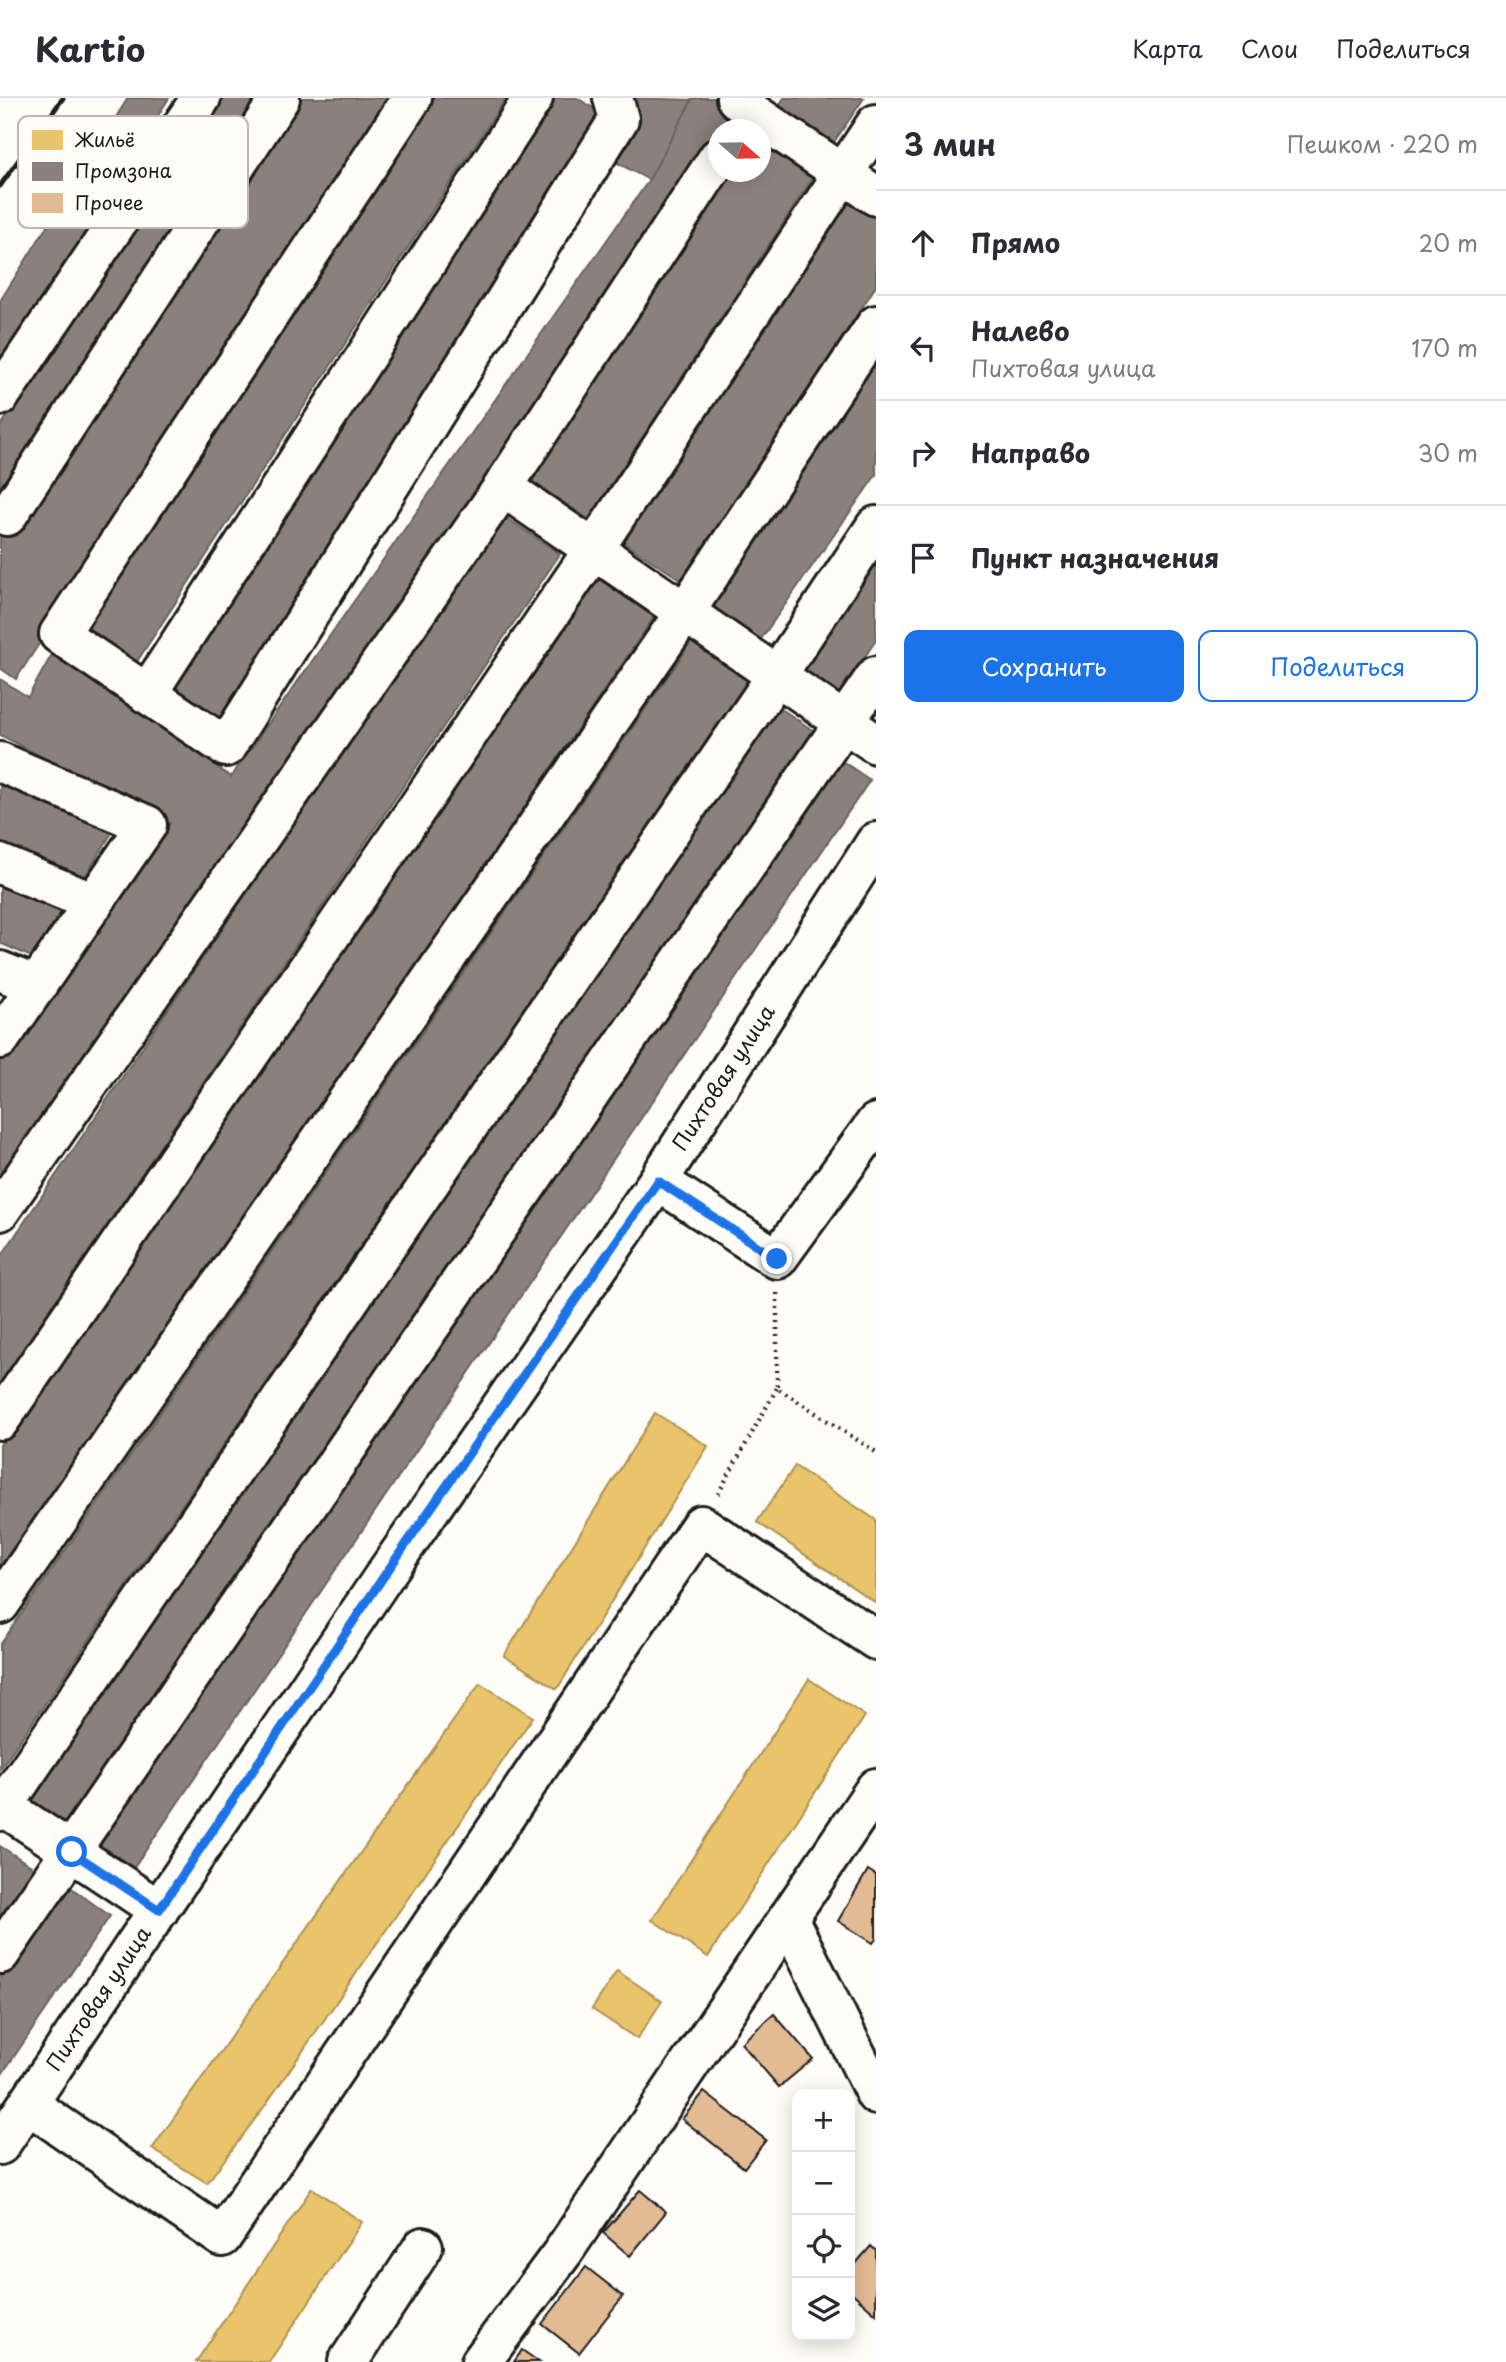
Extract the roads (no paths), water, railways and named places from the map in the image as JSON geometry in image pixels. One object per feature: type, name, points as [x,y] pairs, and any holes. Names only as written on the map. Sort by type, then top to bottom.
[{"type":"street","points":[[189,116],[201,98]]},
{"type":"street","points":[[248,147],[280,98]]},
{"type":"street","points":[[412,98],[59,634],[226,747],[619,119],[613,98]]},
{"type":"street","points":[[147,694],[533,98]]},
{"type":"street","points":[[745,109],[876,196]]},
{"type":"street","points":[[0,1420],[594,549],[876,124]]},
{"type":"street","points":[[0,1212],[503,486],[708,175]]},
{"type":"street","points":[[0,396],[113,228]]},
{"type":"street","points":[[7,516],[195,228]]},
{"type":"street","points":[[0,1604],[685,612],[876,325]]},
{"type":"street","points":[[503,486],[876,744]]},
{"type":"street","points":[[159,1910],[1,1807],[777,676],[876,526]]},
{"type":"street","points":[[0,1954],[876,676]]},
{"type":"street","points":[[0,762],[148,825],[0,1039]]},
{"type":"street","name":"Пихтовая улица","points":[[0,2145],[376,1587],[658,1181],[876,842]]},
{"type":"street","points":[[0,864],[94,903]]},
{"type":"street","points":[[0,971],[37,986]]},
{"type":"street","points":[[658,1181],[777,1259],[876,1123]]},
{"type":"street","points":[[28,2104],[222,2236],[701,1525],[876,1640]]},
{"type":"street","points":[[481,2362],[563,2252],[876,1788]]},
{"type":"street","points":[[788,1918],[876,2095]]},
{"type":"street","points":[[348,2362],[423,2247]]},
{"type":"railway","points":[[50,116],[63,98]]},
{"type":"railway","points":[[0,186],[18,161]]}]
